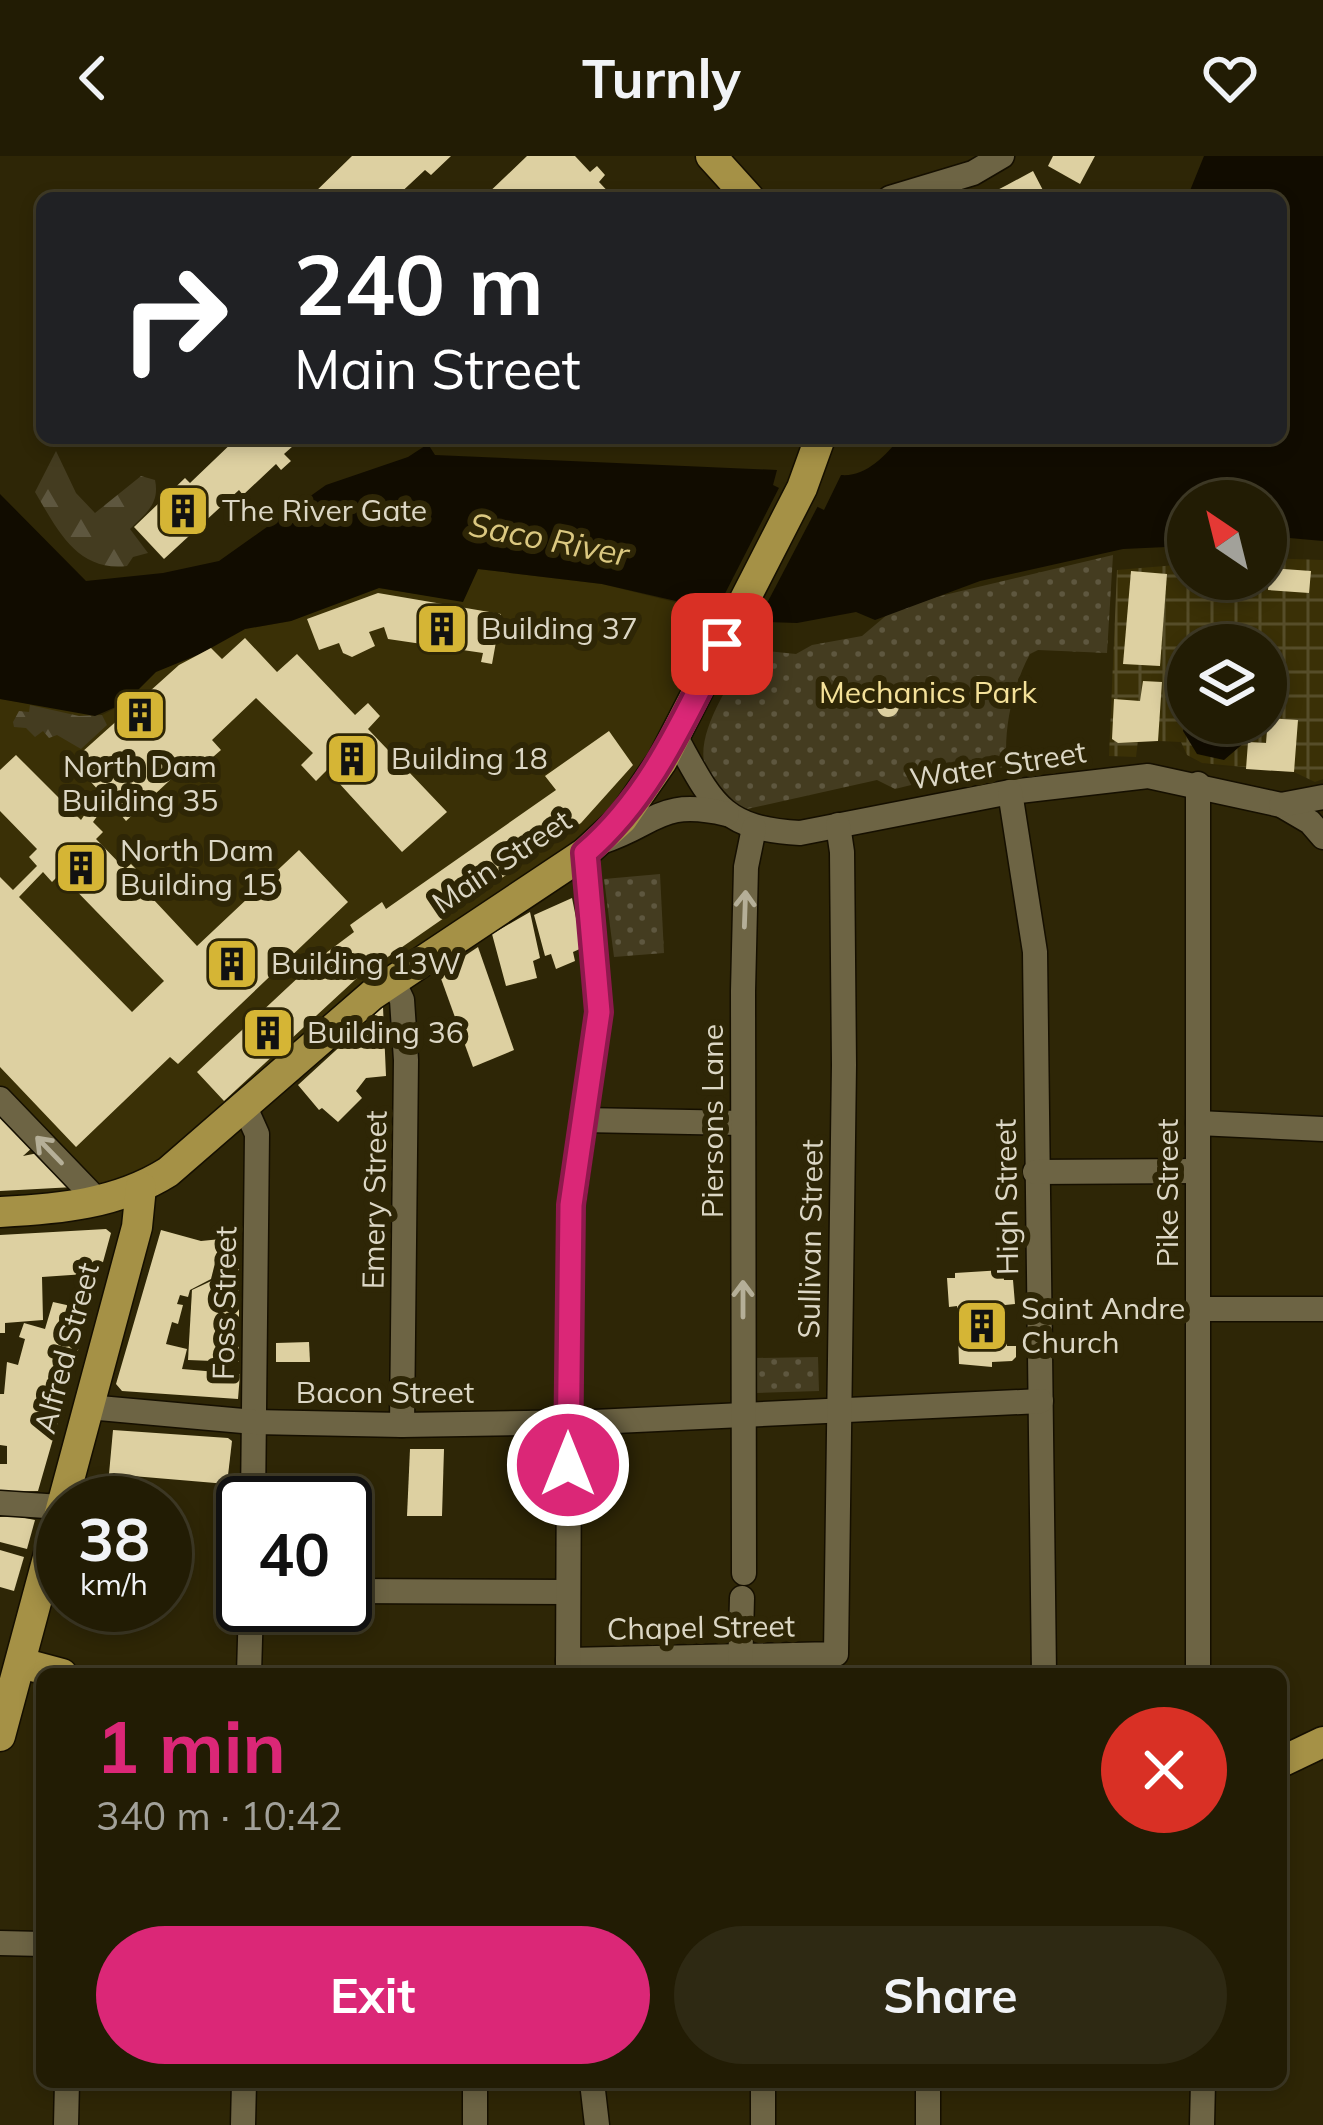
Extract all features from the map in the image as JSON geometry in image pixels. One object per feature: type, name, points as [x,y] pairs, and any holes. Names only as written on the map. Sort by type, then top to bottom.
[{"type":"main road","points":[[711,156],[744,192]]},
{"type":"main road","name":"Main Street","points":[[0,1212],[98,1202],[141,1187],[193,1154],[392,979],[590,849],[634,804],[675,736],[817,449]]},
{"type":"main road","name":"Alfred Street","points":[[69,1476],[137,1227],[141,1187]]},
{"type":"main road","name":"Alfred Street","points":[[0,1736],[11,1661],[36,1584]]},
{"type":"main road","points":[[1287,1759],[1323,1742]]},
{"type":"street","points":[[910,192],[973,173],[1002,156]]},
{"type":"street","points":[[675,736],[703,786],[727,814]]},
{"type":"street","name":"Water Street","points":[[727,814],[754,827],[800,833],[1010,792],[1132,776],[1159,776],[1281,806]]},
{"type":"street","name":"Pike Street","points":[[1198,784],[1198,1668]]},
{"type":"street","name":"High Street","points":[[1010,792],[1035,952],[1044,1668]]},
{"type":"street","points":[[1281,806],[1323,797]]},
{"type":"street","points":[[1281,806],[1310,822],[1323,837]]},
{"type":"street","points":[[568,1667],[570,1223],[599,1000],[590,849],[629,833],[654,813],[682,808],[727,814]]},
{"type":"street","name":"Sullivan Street","points":[[836,1654],[844,1065],[838,825]]},
{"type":"street","name":"Piersons Lane","points":[[740,1666],[746,867],[754,827]]},
{"type":"street","name":"Emery Street","points":[[392,979],[402,1000],[406,1060],[402,1425]]},
{"type":"street","points":[[0,1099],[98,1202]]},
{"type":"street","name":"Foss Street","points":[[245,1107],[257,1133],[253,1476]]},
{"type":"street","points":[[582,1120],[743,1123]]},
{"type":"street","points":[[1198,1123],[1323,1129]]},
{"type":"street","points":[[1036,1172],[1197,1172]]},
{"type":"street","points":[[1198,1309],[1323,1309]]},
{"type":"street","name":"Bacon Street","points":[[88,1407],[254,1422],[402,1425],[569,1423],[1041,1401]]},
{"type":"street","points":[[0,1503],[36,1505]]},
{"type":"street","points":[[372,1591],[568,1592]]},
{"type":"street","points":[[249,1668],[250,1632]]},
{"type":"street","name":"Chapel Street","points":[[568,1667],[740,1666],[836,1654]]},
{"type":"street","points":[[0,1943],[36,1944]]},
{"type":"street","points":[[66,2125],[67,2088]]},
{"type":"street","points":[[243,2125],[244,2088]]},
{"type":"street","points":[[475,2088],[476,2125]]},
{"type":"street","points":[[593,2088],[597,2125]]},
{"type":"street","points":[[763,2088],[763,2125]]},
{"type":"street","points":[[928,2088],[928,2125]]},
{"type":"street","points":[[1202,2125],[1203,2088]]},
{"type":"shaded area","points":[[1287,559],[1323,560],[1323,779],[1315,782],[1294,772],[1202,763],[1187,755],[1182,744],[1287,744],[1287,624],[1167,624],[1167,741],[1138,740],[1136,757],[1109,756],[1117,570],[1167,566],[1167,600],[1287,600]]},
{"type":"shaded area","points":[[478,569],[602,584],[707,610],[702,638],[720,648],[647,785],[245,1107],[98,1201],[0,1099],[0,699],[102,715],[125,703],[156,671],[245,629],[291,621],[379,588],[463,601]]},
{"type":"green space","points":[[56,451],[76,493],[95,513],[141,476],[155,480],[154,502],[130,529],[148,553],[133,557],[127,566],[110,566],[70,545],[35,492]]},
{"type":"green space","name":"Mechanics Park","points":[[1113,555],[1107,653],[1038,650],[1030,654],[1010,710],[1007,768],[984,767],[895,789],[877,780],[747,809],[722,794],[708,776],[703,756],[706,735],[749,649],[796,654],[812,645],[862,636],[888,614],[936,597]]},
{"type":"green space","points":[[30,705],[79,716],[102,715],[107,725],[81,749],[57,735],[49,738],[43,731],[35,737],[26,728],[14,727],[19,711],[29,712]]},
{"type":"green space","points":[[660,874],[664,953],[614,957],[604,879]]},
{"type":"green space","points":[[818,1357],[819,1391],[756,1393],[755,1358]]},
{"type":"water","name":"Saco River","points":[[1204,156],[1323,156],[1323,541],[1287,538],[1287,480],[1167,480],[1167,547],[1123,549],[980,581],[875,620],[856,612],[797,623],[767,622],[602,584],[478,569],[463,602],[379,588],[291,621],[245,629],[156,672],[125,703],[95,716],[0,699],[0,494],[86,581],[219,561],[326,485],[408,457],[428,444],[435,455],[777,470],[773,485],[824,510],[841,475],[867,469],[894,444],[1287,444],[1287,192],[1189,192]]},
{"type":"water","points":[[1191,744],[1243,744],[1224,760],[1197,754]]},
{"type":"pier","points":[[782,482],[820,502],[755,626],[713,617]]},
{"type":"building","points":[[352,156],[451,156],[431,175],[425,170],[401,192],[315,192]]},
{"type":"building","points":[[527,156],[575,156],[590,172],[597,166],[605,175],[599,182],[608,192],[489,192]]},
{"type":"building","points":[[1053,156],[1095,156],[1080,184],[1048,166]]},
{"type":"building","points":[[1033,171],[1044,192],[994,192]]},
{"type":"building","name":"The River Gate","points":[[231,444],[295,444],[284,454],[291,461],[281,470],[276,464],[243,495],[239,490],[164,559],[134,527],[185,478],[190,483]]},
{"type":"building","points":[[1287,569],[1311,571],[1309,593],[1287,591]]},
{"type":"building","points":[[1131,571],[1167,574],[1160,666],[1123,664]]},
{"type":"building","name":"Building 37","points":[[378,593],[501,614],[492,664],[481,662],[483,653],[388,639],[384,627],[369,632],[375,646],[352,657],[343,653],[339,643],[319,650],[307,619]]},
{"type":"building","points":[[245,638],[277,672],[297,654],[355,715],[368,703],[380,716],[368,729],[447,812],[402,852],[327,770],[316,781],[301,765],[313,753],[256,698],[212,740],[221,750],[190,777],[182,769],[126,821],[112,804],[109,808],[106,804],[93,822],[103,832],[96,839],[125,869],[131,864],[138,871],[132,877],[145,891],[158,877],[166,886],[153,899],[197,946],[299,850],[348,902],[178,1064],[170,1057],[76,1147],[0,1067],[0,877],[13,890],[37,866],[29,857],[37,849],[0,811],[0,770],[16,755],[81,820],[100,792],[72,761],[179,665],[211,648],[222,659]],"holes":[[[43,872],[52,882],[60,874],[164,981],[132,1012],[19,897]]]},
{"type":"building","points":[[1143,681],[1162,682],[1158,741],[1118,743],[1112,739],[1114,699],[1140,701]]},
{"type":"building","points":[[888,695],[899,706],[888,717],[877,706]]},
{"type":"building","points":[[1287,719],[1298,720],[1294,772],[1246,769],[1248,744],[1287,744]]},
{"type":"building","points":[[609,731],[633,765],[581,823],[356,979],[224,1101],[197,1072],[318,959],[354,932],[350,925],[382,902],[386,909],[556,790],[545,776]]},
{"type":"building","points":[[572,898],[582,948],[573,952],[575,961],[556,969],[551,954],[545,956],[534,915]]},
{"type":"building","points":[[530,912],[540,958],[533,961],[537,978],[506,986],[492,934]]},
{"type":"building","points":[[478,947],[514,1050],[473,1067],[439,973]]},
{"type":"building","points":[[383,1007],[386,1076],[366,1078],[356,1091],[362,1098],[338,1122],[319,1110],[298,1085]]},
{"type":"building","points":[[0,1110],[33,1147],[23,1156],[38,1153],[74,1187],[0,1191]]},
{"type":"building","points":[[106,1229],[111,1233],[100,1273],[42,1277],[43,1320],[5,1323],[5,1333],[0,1333],[0,1235]]},
{"type":"building","points":[[161,1230],[201,1241],[221,1239],[211,1279],[190,1290],[188,1297],[180,1295],[177,1304],[183,1305],[178,1324],[172,1322],[166,1344],[187,1349],[182,1369],[240,1374],[238,1399],[122,1391],[116,1384]]},
{"type":"building","points":[[239,1268],[239,1362],[188,1360],[192,1290]]},
{"type":"building","name":"Saint Andre Church","points":[[1003,1270],[1004,1280],[1013,1280],[1015,1304],[1005,1305],[1007,1346],[1016,1346],[1016,1357],[992,1362],[992,1367],[959,1364],[957,1306],[949,1307],[947,1278],[955,1278],[955,1273]]},
{"type":"building","points":[[53,1302],[89,1310],[42,1476],[36,1476],[36,1491],[0,1492],[0,1464],[7,1464],[7,1446],[0,1445],[0,1394],[4,1394],[7,1362],[18,1365],[24,1323],[45,1329]]},
{"type":"building","points":[[309,1342],[310,1362],[276,1362],[276,1343]]},
{"type":"building","points":[[113,1430],[232,1441],[228,1476],[216,1476],[216,1483],[192,1481],[192,1476],[109,1474]]},
{"type":"building","points":[[410,1449],[444,1449],[442,1516],[407,1516]]},
{"type":"building","points":[[0,1517],[35,1520],[27,1549],[0,1542]]},
{"type":"building","points":[[0,1550],[24,1557],[14,1591],[0,1587]]},
{"type":"place","name":"The River Gate","points":[[183,511]]},
{"type":"place","name":"Building 37","points":[[442,629]]},
{"type":"place","name":"North Dam Building 35","points":[[140,715]]},
{"type":"place","name":"Building 18","points":[[352,759]]},
{"type":"place","name":"North Dam Building 15","points":[[81,868]]},
{"type":"place","name":"Building 13W","points":[[232,964]]},
{"type":"place","name":"Building 36","points":[[268,1033]]},
{"type":"place","name":"Saint Andre Church","points":[[982,1326]]},
{"type":"route","points":[[568,1465],[571,1205],[599,1012],[585,853],[622,819],[647,785],[722,644]]}]
